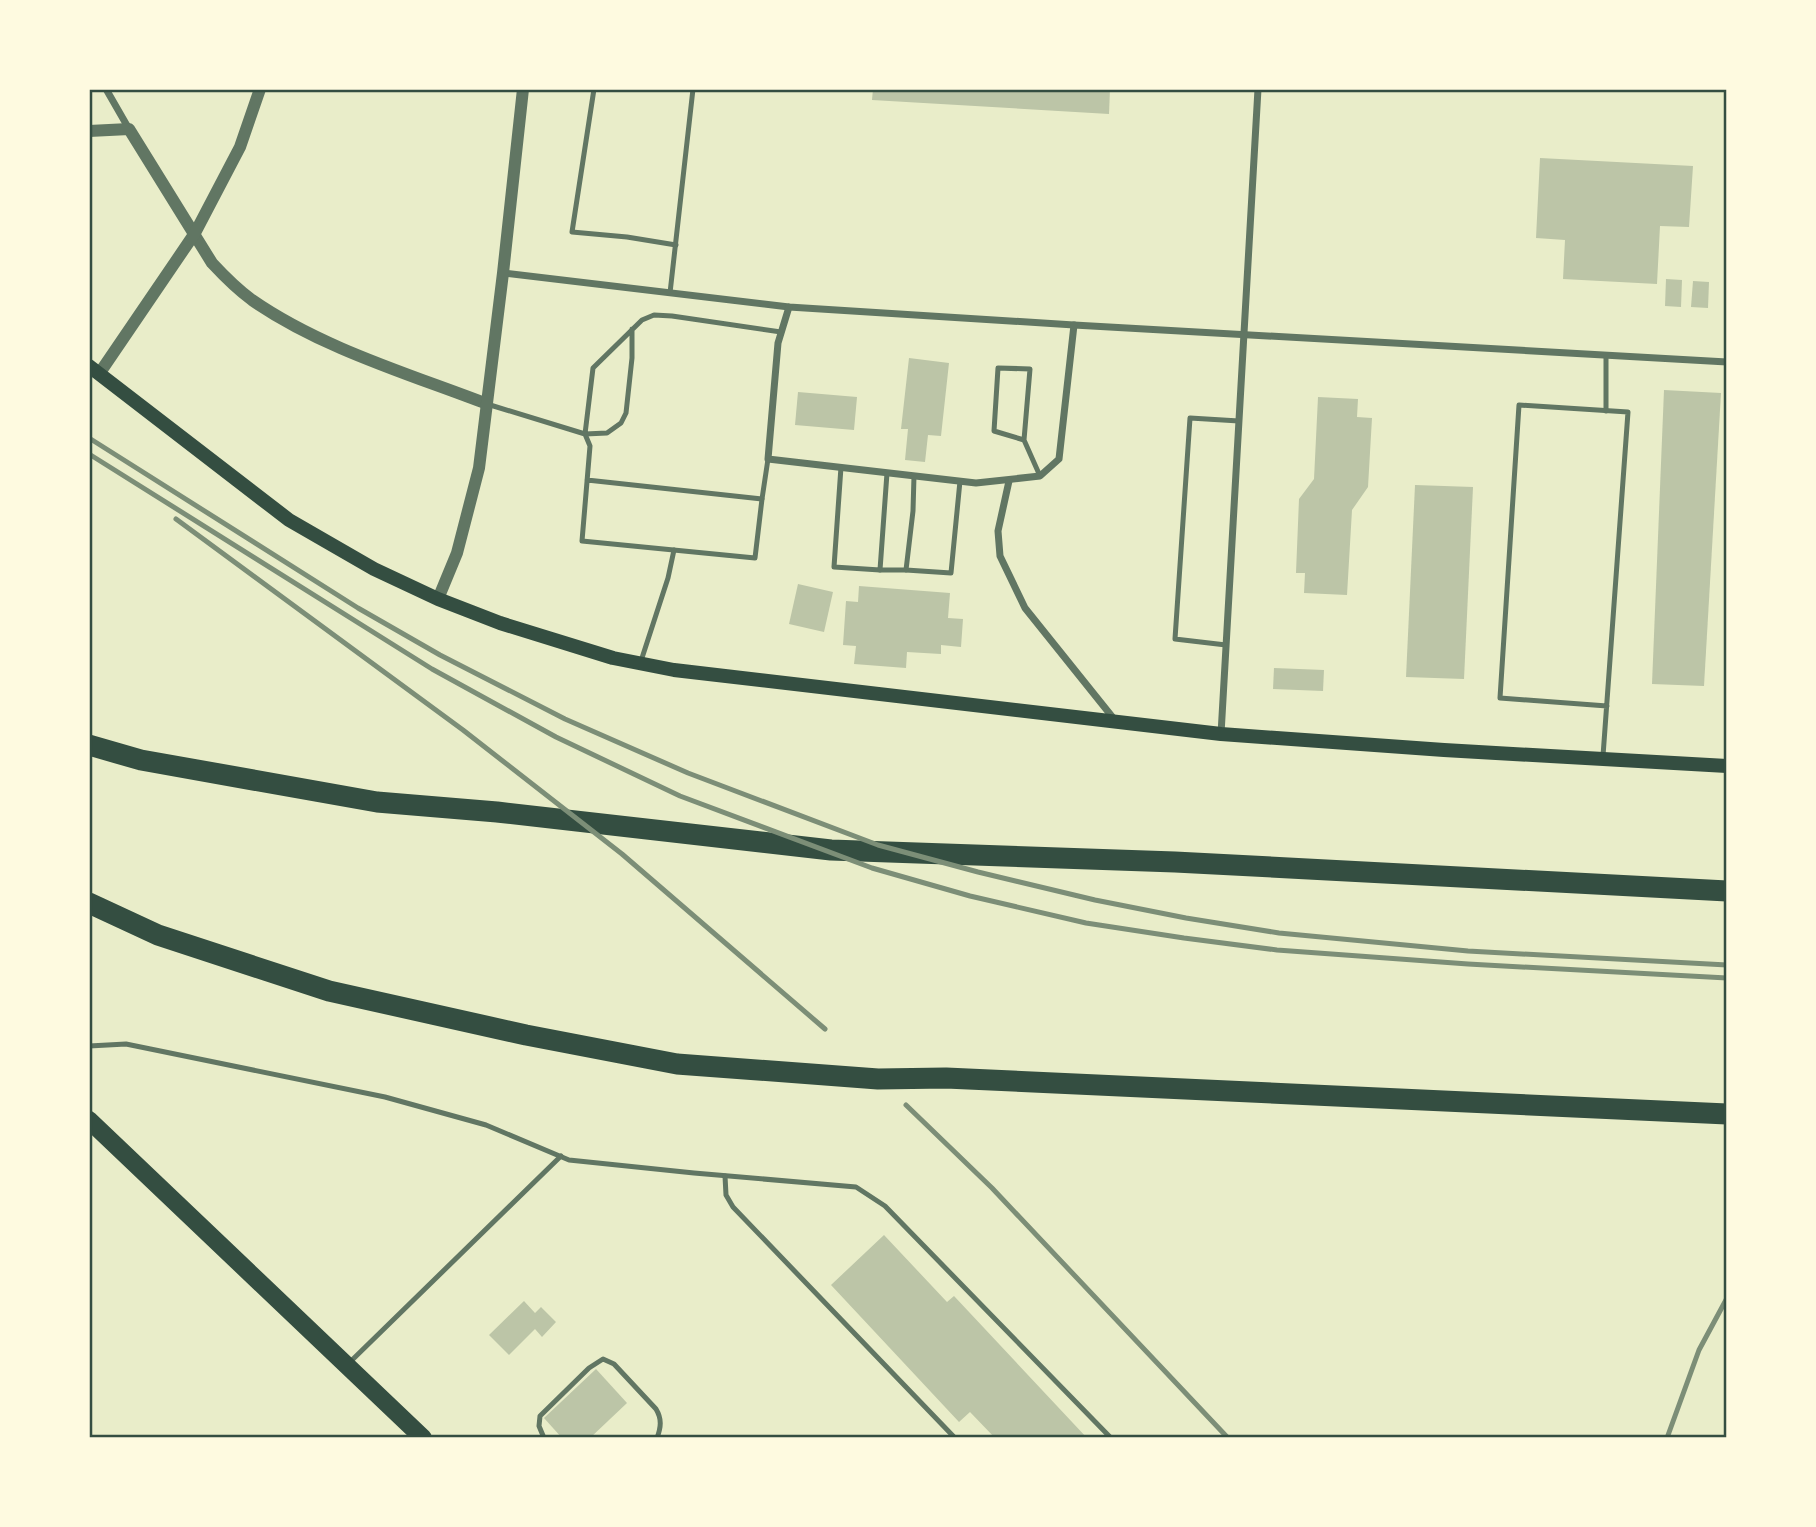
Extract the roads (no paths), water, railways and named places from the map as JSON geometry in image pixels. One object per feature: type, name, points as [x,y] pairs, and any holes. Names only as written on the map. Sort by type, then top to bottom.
[{"type":"highway","points":[[89,746],[141,760],[377,802],[472,809],[831,850],[1175,862],[1727,891]]},
{"type":"highway","points":[[89,903],[158,935],[329,990],[526,1035],[677,1064],[878,1079],[946,1078],[1727,1114]]},
{"type":"main road","points":[[94,370],[289,520],[373,569],[438,599],[500,623],[612,658],[674,670],[1221,734],[1727,766]]},
{"type":"main road","points":[[89,1120],[423,1438]]},
{"type":"street","points":[[106,89],[212,263],[230,282],[252,300],[296,326],[346,350],[487,404]]},
{"type":"street","points":[[94,370],[195,233],[240,147],[260,89]]},
{"type":"street","points":[[438,599],[457,553],[479,468],[523,89]]},
{"type":"street","points":[[1221,734],[1258,89]]},
{"type":"street","points":[[89,131],[129,129]]},
{"type":"street","points":[[503,273],[789,307],[1727,362]]},
{"type":"street","points":[[789,307],[778,342],[768,459],[976,483],[1040,476],[1059,459],[1074,325]]},
{"type":"street","points":[[1009,481],[998,531],[1000,556],[1025,608],[1117,722]]},
{"type":"lane","points":[[594,89],[572,232],[676,245]]},
{"type":"lane","points":[[670,293],[693,89]]},
{"type":"lane","points":[[768,459],[755,558],[582,541],[590,446],[585,434],[593,369],[642,320],[654,315],[782,332]]},
{"type":"lane","points":[[487,404],[585,434],[607,433],[621,423],[626,413],[632,329]]},
{"type":"lane","points":[[1606,355],[1606,411]]},
{"type":"lane","points":[[1024,440],[994,432],[998,368],[1030,369],[1024,440],[1040,476]]},
{"type":"lane","points":[[1603,759],[1607,706],[1628,412],[1519,405],[1500,698],[1607,706]]},
{"type":"lane","points":[[1226,645],[1175,639],[1190,418],[1239,421]]},
{"type":"lane","points":[[841,467],[834,567],[951,573],[960,481]]},
{"type":"lane","points":[[880,570],[887,473]]},
{"type":"lane","points":[[906,570],[914,476]]},
{"type":"lane","points":[[587,480],[762,499]]},
{"type":"lane","points":[[640,663],[668,578],[674,550]]},
{"type":"lane","points":[[89,1046],[126,1044],[385,1097],[486,1125],[569,1160],[856,1187],[886,1206],[1111,1438]]},
{"type":"lane","points":[[347,1365],[561,1156]]},
{"type":"lane","points":[[724,1176],[726,1195],[733,1208],[955,1438]]},
{"type":"lane","points":[[544,1438],[538,1426],[540,1416],[589,1368],[603,1359],[614,1364],[656,1409],[661,1418],[657,1438]]},
{"type":"railway","points":[[89,438],[358,608],[440,655],[565,719],[688,773],[878,845],[1095,900],[1279,933],[1468,951],[1727,965]]},
{"type":"railway","points":[[89,454],[432,669],[556,737],[680,796],[872,868],[970,896],[1086,923],[1277,950],[1468,964],[1727,978]]},
{"type":"railway","points":[[176,519],[463,730],[622,854],[825,1029]]},
{"type":"railway","points":[[906,1105],[992,1188],[1228,1438]]},
{"type":"railway","points":[[1667,1438],[1699,1350],[1727,1298]]}]
